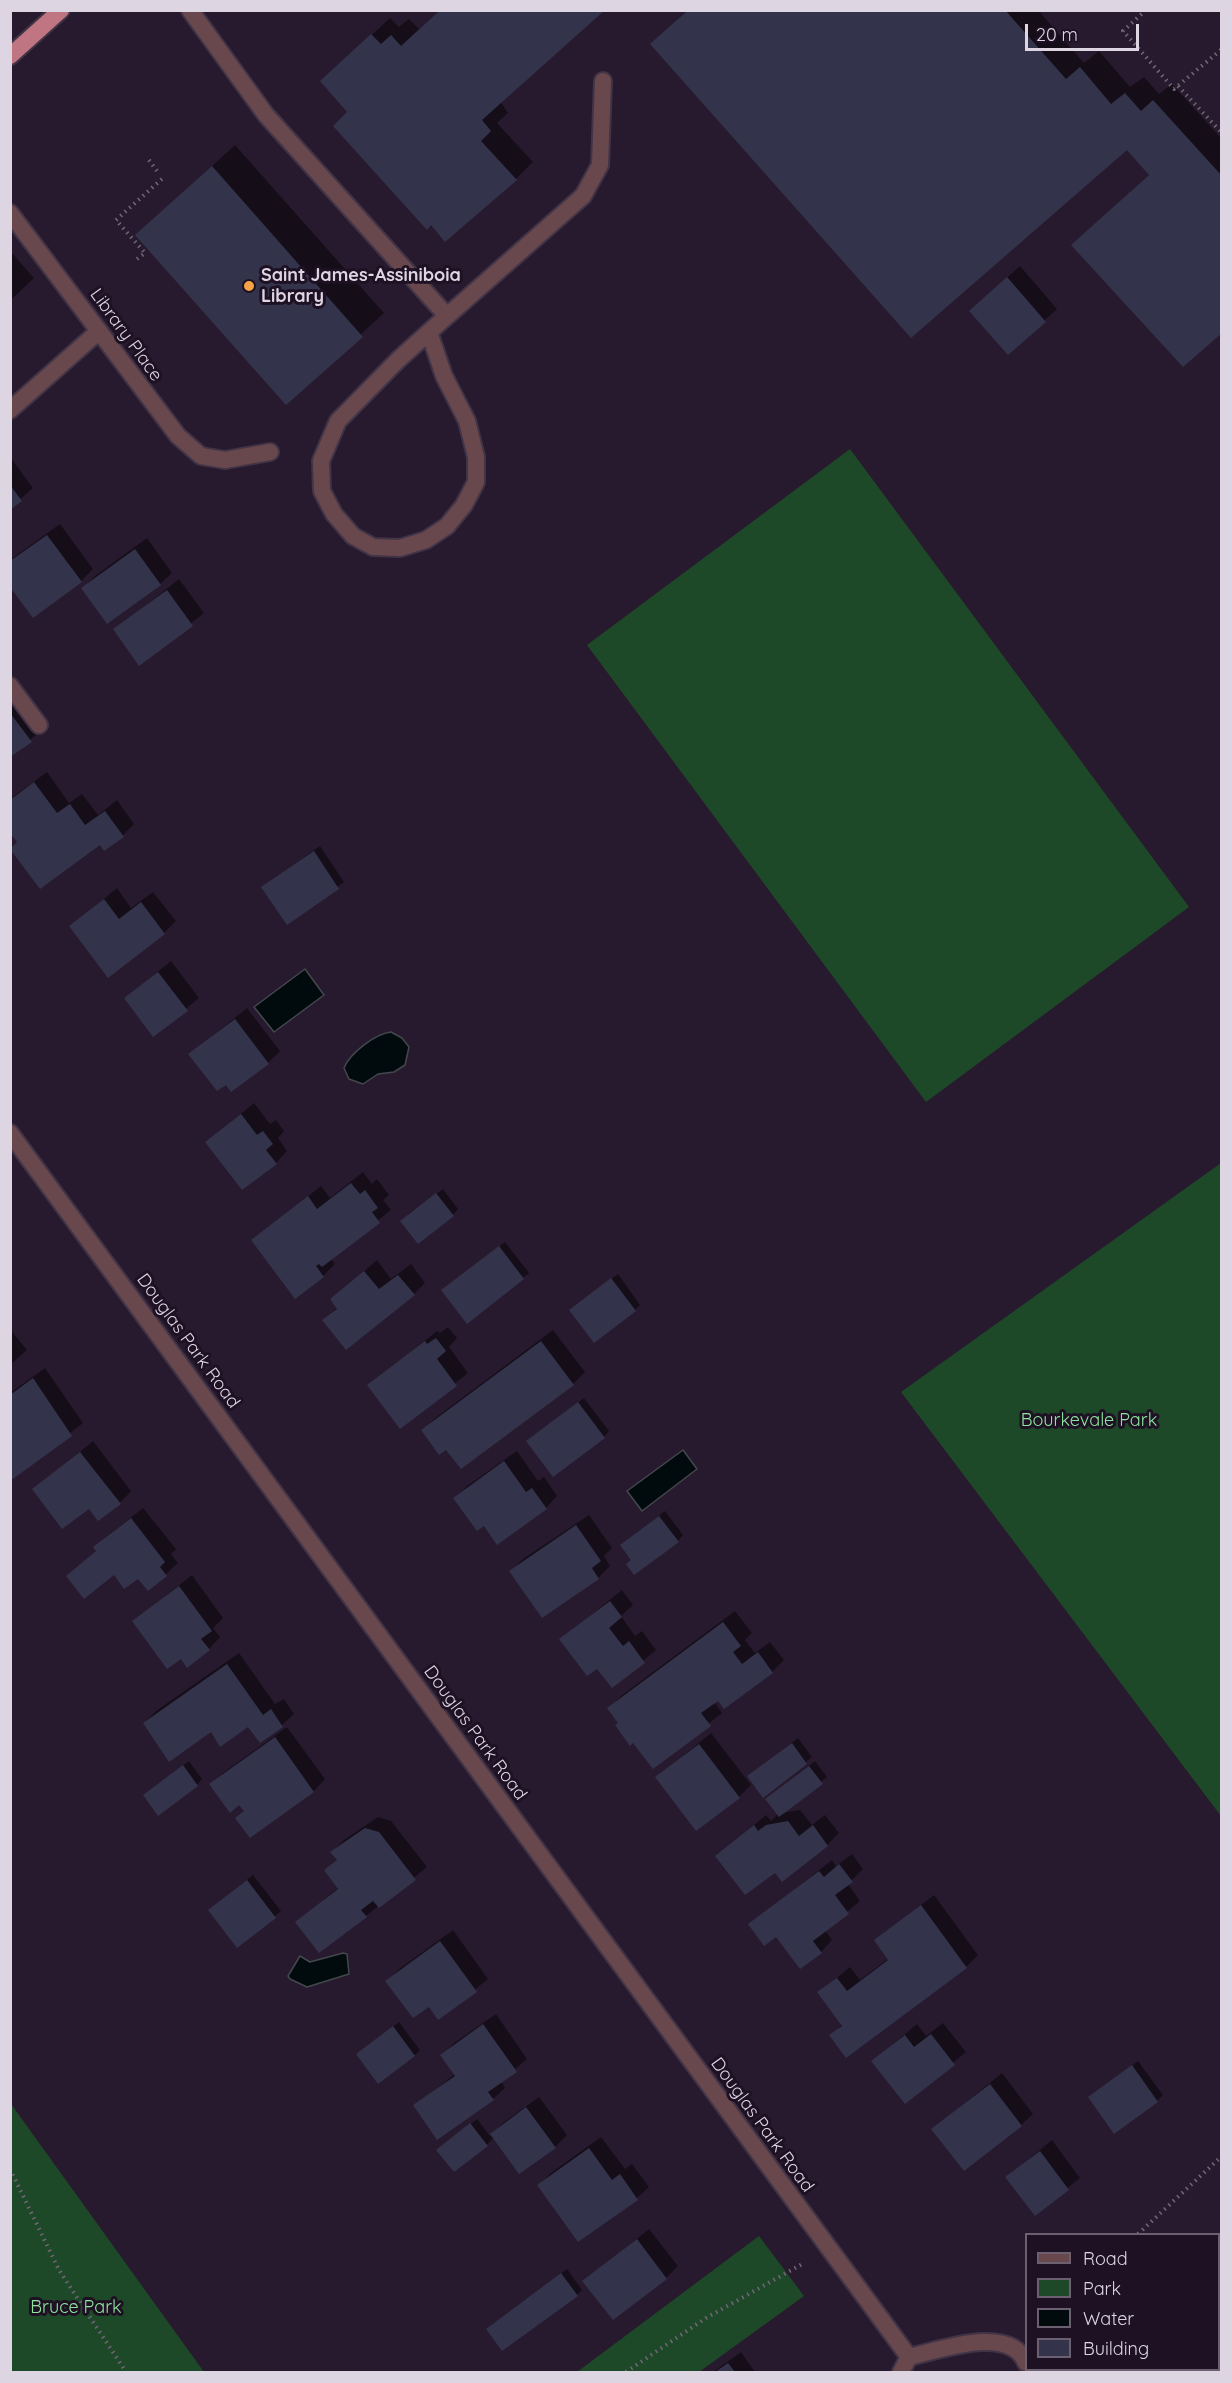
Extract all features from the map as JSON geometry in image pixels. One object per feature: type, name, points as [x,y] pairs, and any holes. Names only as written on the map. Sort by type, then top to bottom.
[{"type":"highway","points":[[10,56],[61,10]]},
{"type":"street","points":[[190,10],[266,115],[447,316]]},
{"type":"street","points":[[429,332],[444,376],[467,421],[476,458],[476,482],[464,505],[447,526],[426,540],[400,548],[373,547],[352,536],[334,514],[322,491],[321,461],[338,421],[429,332],[583,196],[600,165],[603,81]]},
{"type":"street","name":"Library Place","points":[[10,213],[178,436],[201,456],[225,460],[270,452]]},
{"type":"street","points":[[10,410],[99,331]]},
{"type":"street","points":[[10,686],[39,725]]},
{"type":"street","name":"Douglas Park Road","points":[[10,1133],[909,2357]]},
{"type":"street","points":[[901,2373],[909,2357],[992,2341],[1008,2344],[1022,2352],[1025,2360]]},
{"type":"path","points":[[1146,10],[1123,31],[1174,89],[1221,49]]},
{"type":"path","points":[[1178,86],[1221,133]]},
{"type":"path","points":[[149,160],[157,171]]},
{"type":"path","points":[[137,259],[145,253],[116,220],[163,178]]},
{"type":"path","points":[[1140,2233],[1221,2156]]},
{"type":"path","points":[[10,2169],[59,2270],[126,2373]]},
{"type":"path","points":[[626,2373],[706,2318],[796,2269],[827,2247]]},
{"type":"green space","points":[[850,449],[1189,907],[926,1102],[587,645]]},
{"type":"green space","name":"Bourkevale Park","points":[[1221,1163],[1221,1816],[901,1392]]},
{"type":"green space","name":"Bruce Park","points":[[11,2104],[204,2372],[11,2372]]},
{"type":"green space","points":[[759,2236],[804,2296],[699,2372],[577,2372]]},
{"type":"water","points":[[305,969],[324,995],[274,1032],[254,1007]]},
{"type":"water","points":[[391,1032],[402,1038],[409,1047],[405,1065],[394,1072],[378,1074],[363,1084],[349,1079],[344,1068],[352,1056],[371,1040]]},
{"type":"water","points":[[683,1450],[697,1469],[642,1511],[627,1491]]},
{"type":"water","points":[[343,1953],[347,1954],[349,1974],[307,1987],[288,1976],[300,1956],[310,1962]]},
{"type":"building","points":[[440,10],[605,10],[482,120],[491,131],[481,141],[517,180],[445,242],[431,225],[427,230],[333,126],[347,112],[320,81],[371,34],[381,44],[391,35],[401,46]]},
{"type":"building","points":[[688,10],[1005,10],[1066,79],[1080,67],[1111,104],[1125,93],[1141,111],[1153,100],[1222,176],[1222,333],[1183,367],[1071,245],[1149,175],[1127,150],[911,338],[650,44]]},
{"type":"building","name":"Saint James-Assiniboia Library","points":[[212,166],[363,337],[286,405],[135,235]]},
{"type":"building","points":[[1007,277],[1046,322],[1008,355],[969,311]]},
{"type":"building","points":[[10,485],[22,501],[10,510]]},
{"type":"building","points":[[47,535],[82,582],[33,618],[10,587],[10,561]]},
{"type":"building","points":[[135,549],[161,585],[107,624],[81,588]]},
{"type":"building","points":[[167,590],[193,626],[139,666],[113,629]]},
{"type":"building","points":[[10,713],[32,742],[10,757]]},
{"type":"building","points":[[34,782],[57,813],[70,804],[85,825],[105,811],[124,837],[104,851],[100,845],[40,889],[10,849],[17,842],[10,833],[10,800]]},
{"type":"building","points":[[314,851],[339,889],[287,925],[261,887]]},
{"type":"building","points":[[104,899],[119,919],[141,902],[165,934],[108,978],[69,926]]},
{"type":"building","points":[[158,972],[188,1011],[153,1037],[124,998]]},
{"type":"building","points":[[235,1019],[269,1064],[231,1092],[226,1085],[217,1091],[188,1054]]},
{"type":"building","points":[[241,1114],[257,1135],[263,1131],[273,1144],[266,1150],[277,1164],[242,1190],[205,1142]]},
{"type":"building","points":[[351,1183],[360,1194],[365,1190],[378,1208],[372,1212],[380,1223],[322,1267],[319,1264],[316,1266],[324,1277],[295,1299],[251,1240],[308,1196],[317,1209]]},
{"type":"building","points":[[436,1193],[454,1216],[418,1244],[400,1221]]},
{"type":"building","points":[[499,1246],[524,1279],[467,1324],[441,1290]]},
{"type":"building","points":[[364,1271],[379,1289],[398,1275],[415,1295],[346,1350],[322,1320],[337,1309],[330,1299]]},
{"type":"building","points":[[611,1278],[636,1311],[594,1343],[569,1310]]},
{"type":"building","points":[[436,1338],[446,1351],[437,1359],[457,1386],[400,1429],[367,1385],[425,1341],[427,1344]]},
{"type":"building","points":[[541,1341],[574,1385],[461,1469],[446,1450],[439,1455],[421,1430]]},
{"type":"building","points":[[33,1378],[72,1436],[10,1481],[10,1395]]},
{"type":"building","points":[[578,1402],[605,1438],[553,1477],[526,1441]]},
{"type":"building","points":[[80,1452],[121,1504],[98,1521],[89,1509],[62,1529],[32,1489]]},
{"type":"building","points":[[504,1461],[526,1492],[532,1488],[547,1509],[497,1545],[484,1526],[477,1531],[453,1498]]},
{"type":"building","points":[[659,1516],[679,1542],[634,1575],[626,1564],[631,1560],[620,1545]]},
{"type":"building","points":[[131,1518],[165,1562],[160,1567],[167,1576],[148,1591],[138,1579],[124,1589],[114,1575],[84,1599],[66,1576],[96,1551],[93,1547]]},
{"type":"building","points":[[576,1525],[601,1561],[592,1568],[599,1579],[542,1618],[509,1571]]},
{"type":"building","points":[[179,1586],[212,1631],[201,1639],[210,1650],[187,1668],[181,1659],[167,1669],[132,1621]]},
{"type":"building","points":[[610,1601],[622,1617],[609,1628],[623,1646],[629,1641],[645,1663],[612,1688],[597,1669],[587,1676],[559,1639]]},
{"type":"building","points":[[723,1622],[741,1646],[733,1652],[742,1664],[758,1652],[773,1673],[724,1709],[718,1701],[701,1713],[711,1726],[653,1769],[633,1743],[630,1746],[615,1725],[618,1723],[607,1708]]},
{"type":"building","points":[[227,1664],[263,1715],[271,1709],[283,1727],[260,1743],[248,1727],[220,1747],[211,1732],[169,1762],[143,1723]]},
{"type":"building","points":[[275,1737],[314,1792],[250,1838],[235,1818],[244,1811],[239,1805],[230,1813],[209,1784]]},
{"type":"building","points":[[792,1743],[807,1764],[763,1798],[747,1776]]},
{"type":"building","points":[[699,1744],[740,1798],[696,1831],[655,1777]]},
{"type":"building","points":[[183,1765],[198,1786],[158,1816],[143,1795]]},
{"type":"building","points":[[809,1766],[823,1784],[779,1817],[765,1799]]},
{"type":"building","points":[[788,1821],[799,1836],[813,1825],[828,1846],[782,1882],[775,1873],[745,1895],[715,1856],[754,1825],[758,1831],[766,1825]]},
{"type":"building","points":[[365,1828],[379,1832],[416,1880],[379,1908],[373,1901],[361,1910],[367,1917],[319,1953],[295,1922],[338,1889],[324,1870],[337,1860],[330,1852]]},
{"type":"building","points":[[839,1864],[853,1882],[835,1895],[849,1914],[813,1941],[822,1953],[800,1969],[776,1937],[764,1946],[748,1924],[819,1871],[824,1877]]},
{"type":"building","points":[[247,1880],[276,1918],[237,1948],[208,1910]]},
{"type":"building","points":[[921,1905],[967,1968],[846,2058],[829,2035],[842,2026],[817,1992],[837,1978],[847,1991],[888,1960],[874,1940]]},
{"type":"building","points":[[440,1941],[477,1992],[438,2020],[429,2007],[413,2018],[385,1981]]},
{"type":"building","points":[[483,2024],[517,2072],[488,2092],[494,2100],[437,2140],[413,2105],[455,2076],[440,2055]]},
{"type":"building","points":[[393,2026],[415,2056],[378,2084],[356,2054]]},
{"type":"building","points":[[931,2034],[955,2065],[905,2104],[871,2061],[905,2035],[914,2047]]},
{"type":"building","points":[[1132,2065],[1158,2102],[1114,2134],[1088,2097]]},
{"type":"building","points":[[990,2084],[1022,2126],[964,2171],[931,2129]]},
{"type":"building","points":[[526,2107],[556,2148],[519,2174],[490,2134]]},
{"type":"building","points":[[470,2123],[488,2146],[454,2172],[436,2150]]},
{"type":"building","points":[[589,2148],[612,2180],[620,2174],[638,2200],[578,2242],[537,2185]]},
{"type":"building","points":[[1040,2151],[1069,2190],[1035,2216],[1005,2177]]},
{"type":"building","points":[[637,2239],[667,2279],[613,2320],[582,2281]]},
{"type":"building","points":[[561,2273],[578,2296],[502,2351],[486,2329]]},
{"type":"building","points":[[728,2363],[735,2372],[715,2372]]},
{"type":"place","name":"Saint James-Assiniboia Library","points":[[249,286]]}]
